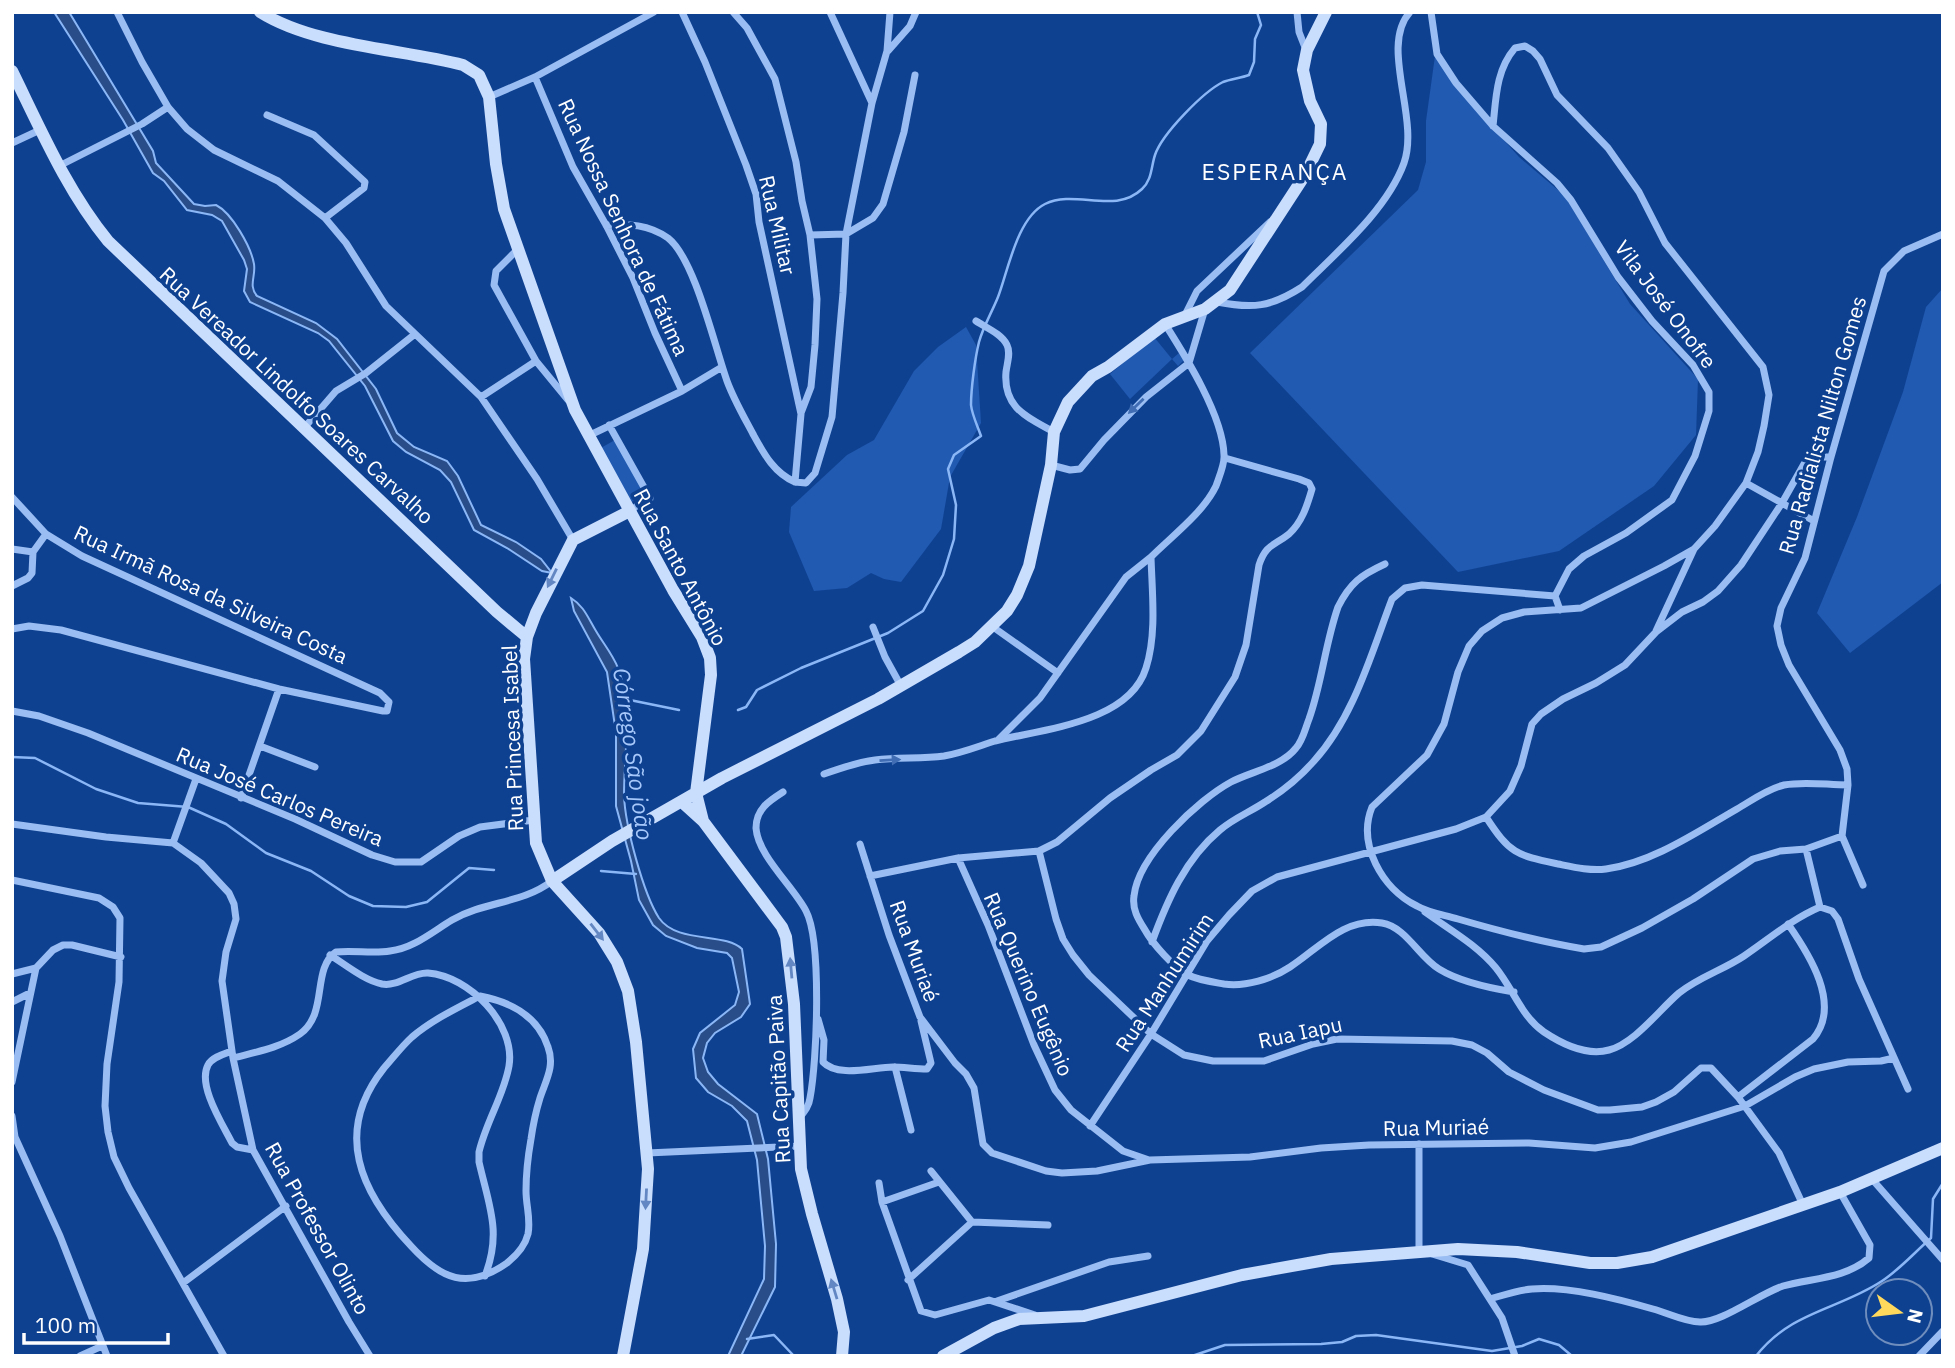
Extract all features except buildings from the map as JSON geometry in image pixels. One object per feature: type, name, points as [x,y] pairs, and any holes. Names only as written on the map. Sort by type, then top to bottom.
[{"type":"street","points":[[117,12],[169,107],[187,129],[214,150],[278,181],[325,218],[346,243],[386,306],[481,397],[537,479],[573,540],[637,506],[649,503],[650,498],[609,425]]},
{"type":"street","name":"Rua Santo Antônio","points":[[260,12],[274,20],[320,35],[463,65],[479,75],[489,97],[503,209],[575,410],[673,590],[702,637],[710,657],[711,675],[696,793]]},
{"type":"street","name":"Rua Militar","points":[[682,12],[705,62],[756,194],[801,414]]},
{"type":"street","points":[[733,12],[747,28],[775,79],[796,162],[810,235],[817,299],[816,345],[811,387],[801,414],[795,482]]},
{"type":"street","points":[[830,12],[872,103]]},
{"type":"street","points":[[606,225],[631,224],[648,227],[670,240],[679,252],[702,300],[736,403],[777,471],[795,482],[806,483],[814,473],[832,416],[844,293],[846,234],[872,103],[887,51],[890,12]]},
{"type":"street","points":[[887,51],[909,26],[916,12]]},
{"type":"street","points":[[1297,12],[1299,32],[1307,50]]},
{"type":"street","points":[[253,1150],[237,1147],[232,1143],[205,1082],[207,1066],[212,1060],[281,1045],[302,1033],[313,1020],[319,1003],[324,965],[336,951],[399,949],[426,938],[453,919],[487,906],[531,895],[612,841],[772,751],[901,686],[967,648],[993,627],[1017,595],[1028,566],[1051,465],[1054,432],[1068,402],[1092,376],[1165,324],[1211,305],[1230,290],[1305,175],[1320,144],[1321,124],[1310,101],[1303,70],[1307,50],[1326,12]]},
{"type":"street","points":[[1211,305],[1248,308],[1288,296],[1302,287],[1378,208],[1396,182],[1405,161],[1409,132],[1398,64],[1398,43],[1403,19],[1410,12]]},
{"type":"street","name":"Vila José Onofre","points":[[1431,12],[1437,54],[1473,104],[1493,126],[1557,183],[1571,200],[1618,277],[1652,321],[1693,365],[1709,392],[1710,401],[1695,456],[1672,500],[1626,533],[1584,556],[1569,569],[1555,596]]},
{"type":"street","points":[[489,97],[535,77],[649,13]]},
{"type":"street","points":[[1493,126],[1499,76],[1506,58],[1515,48],[1525,46],[1540,59],[1558,94],[1575,116],[1608,148],[1639,192],[1665,243],[1763,367],[1769,395],[1758,452],[1745,483],[1716,526],[1694,549],[1581,608],[1524,612],[1502,618],[1482,631],[1469,646],[1458,672],[1444,724],[1427,755],[1372,807],[1368,817],[1369,851],[1390,885],[1403,898],[1478,950],[1494,966],[1514,992],[1523,1011],[1542,1031],[1578,1049],[1594,1052],[1610,1050],[1633,1036],[1681,992],[1737,960],[1788,924],[1820,906]]},
{"type":"street","name":"Rua Vereador Lindolfo Soares Carvalho","points":[[12,71],[81,205],[108,241],[527,637]]},
{"type":"street","points":[[810,235],[846,234],[873,218],[883,204],[904,132],[915,75]]},
{"type":"street","name":"Rua Nossa Senhora de Fátima","points":[[535,77],[573,167],[633,278],[682,391]]},
{"type":"street","points":[[59,166],[129,131],[169,107]]},
{"type":"street","points":[[267,115],[314,135],[365,182],[364,188],[325,218]]},
{"type":"street","points":[[12,143],[42,129]]},
{"type":"street","points":[[1184,316],[1191,299],[1198,291],[1279,214]]},
{"type":"street","name":"Rua Radialista Nilton Gomes","points":[[1863,885],[1842,836],[1848,785],[1847,769],[1840,750],[1789,666],[1777,626],[1782,608],[1805,558],[1884,271],[1903,251],[1943,234]]},
{"type":"street","name":"Rua Santo Antônio","points":[[517,250],[496,271],[494,285],[536,361],[575,410]]},
{"type":"street","points":[[1051,465],[1070,471],[1080,469],[1139,403],[1189,363],[1211,305]]},
{"type":"street","points":[[979,323],[1002,338],[1009,353],[1005,382],[1007,393],[1024,415],[1054,432]]},
{"type":"street","points":[[998,741],[1040,698],[1126,577],[1151,557],[1215,487],[1225,458],[1221,433],[1189,363],[1165,324]]},
{"type":"street","points":[[304,428],[328,398],[366,373],[415,334]]},
{"type":"street","points":[[481,397],[536,361]]},
{"type":"street","points":[[588,436],[682,391],[722,367]]},
{"type":"street","points":[[1831,457],[1809,458],[1741,565],[1718,591],[1682,612],[1656,632],[1625,664],[1541,714],[1532,724],[1521,766],[1510,791],[1486,817],[1499,837],[1512,850],[1579,868],[1604,869],[1625,865],[1649,855],[1783,785],[1848,785]]},
{"type":"street","name":"Rua Muriaé","points":[[1225,458],[1299,479],[1309,483],[1312,489],[1298,523],[1263,553],[1246,645],[1235,677],[1201,731],[1178,755],[1151,770],[1058,842],[1039,851],[958,858],[870,876],[889,936],[920,1017],[974,1087],[983,1144],[992,1153],[1017,1163],[1062,1173],[1097,1171],[1150,1160],[1250,1157],[1321,1148],[1529,1143],[1595,1148],[1631,1142],[1745,1107],[1814,1069],[1848,1062],[1881,1062],[1894,1058]]},
{"type":"street","points":[[1745,483],[1814,521]]},
{"type":"street","name":"Rua Irmã Rosa da Silveira Costa","points":[[12,498],[47,534],[82,556],[380,693],[390,704],[387,711],[279,689]]},
{"type":"street","points":[[12,586],[32,573],[33,552],[47,534]]},
{"type":"street","name":"Rua Princesa Isabel","points":[[573,540],[544,594],[527,637],[524,659],[536,843],[555,878],[599,933],[624,978],[636,1042],[647,1153],[643,1249],[623,1356]]},
{"type":"street","points":[[12,549],[33,552]]},
{"type":"street","points":[[1656,632],[1694,549]]},
{"type":"street","points":[[824,774],[875,760],[948,755],[1070,726],[1096,716],[1116,704],[1137,686],[1146,669],[1151,639],[1151,557]]},
{"type":"street","points":[[1385,564],[1363,574],[1346,591],[1338,607],[1311,713],[1295,750],[1283,760],[1229,783],[1188,814],[1149,860],[1138,880],[1133,897],[1135,914],[1152,942],[1187,975],[1226,984],[1244,984],[1267,978],[1289,968],[1328,937],[1357,925],[1378,922],[1395,927],[1437,968],[1472,982],[1514,992]]},
{"type":"street","points":[[1152,942],[1171,892],[1209,840],[1234,820],[1289,785],[1325,748],[1354,696],[1392,599],[1399,591],[1422,585],[1555,596],[1560,610]]},
{"type":"street","points":[[12,629],[29,626],[61,630],[279,689],[241,798]]},
{"type":"street","points":[[993,627],[1058,673]]},
{"type":"street","points":[[874,630],[901,686]]},
{"type":"street","name":"Rua José Carlos Pereira","points":[[12,711],[39,716],[88,733],[295,819],[372,855],[410,863],[421,862],[432,856],[467,831],[534,820]]},
{"type":"street","points":[[260,746],[315,767]]},
{"type":"street","points":[[12,824],[173,843],[196,779]]},
{"type":"street","points":[[783,792],[768,801],[760,811],[756,826],[758,839],[765,853],[793,890],[812,924],[816,1010],[810,1100],[800,1118]]},
{"type":"street","points":[[696,793],[703,821]]},
{"type":"street","points":[[682,802],[703,821]]},
{"type":"street","name":"Rua Manhumirim","points":[[1090,1126],[1151,1034],[1207,941],[1252,891],[1277,877],[1455,829],[1486,817]]},
{"type":"street","name":"Rua Capitão Paiva","points":[[703,821],[782,927],[786,937],[794,1004],[801,1168],[837,1298],[844,1332],[842,1356]]},
{"type":"street","points":[[1419,908],[1564,946],[1584,949],[1601,947],[1642,928],[1693,899],[1753,859],[1780,851],[1806,849],[1842,836]]},
{"type":"street","name":"Rua Professor Olinto","points":[[173,843],[201,863],[229,893],[234,904],[236,919],[226,952],[222,981],[232,1055],[253,1150],[370,1356]]},
{"type":"street","points":[[860,844],[870,876]]},
{"type":"street","points":[[1806,849],[1820,906]]},
{"type":"street","name":"Rua Iapu","points":[[1039,851],[1063,939],[1089,975],[1151,1034],[1184,1055],[1213,1061],[1264,1060],[1312,1044],[1337,1039],[1452,1041],[1472,1045],[1487,1053],[1509,1072],[1544,1090],[1598,1110],[1643,1107],[1656,1102],[1705,1066],[1711,1068],[1738,1097]]},
{"type":"street","name":"Rua Querino Eugênio","points":[[958,858],[993,936],[1045,1071],[1055,1090],[1070,1110],[1123,1151],[1150,1160]]},
{"type":"street","points":[[12,880],[99,898],[113,907],[120,918],[121,957],[107,1064],[105,1106],[108,1132],[114,1157],[129,1188],[224,1356]]},
{"type":"street","points":[[1820,906],[1832,911],[1838,919],[1859,979],[1908,1089]]},
{"type":"street","points":[[1788,924],[1815,967],[1822,995],[1822,1028],[1813,1039],[1738,1097],[1779,1153],[1803,1205]]},
{"type":"street","points":[[12,1082],[36,968],[53,950],[63,946],[72,945],[121,957]]},
{"type":"street","points":[[330,956],[372,981],[385,985],[426,973],[437,974],[480,996],[506,1002],[529,1017],[541,1030],[552,1058],[528,1156],[528,1233],[524,1245],[514,1257],[485,1277],[462,1279],[445,1274],[424,1261],[373,1196],[361,1168],[355,1133],[362,1105],[373,1082],[402,1047],[430,1024],[480,996]]},
{"type":"street","points":[[12,974],[36,968]]},
{"type":"street","points":[[12,1002],[30,993]]},
{"type":"street","points":[[480,996],[504,1033],[509,1049],[506,1075],[479,1152],[479,1163],[495,1228],[494,1246],[485,1277]]},
{"type":"street","points":[[816,1010],[824,1040],[823,1062],[827,1066],[850,1070],[894,1067],[927,1069],[931,1065],[920,1017]]},
{"type":"street","points":[[894,1067],[911,1130]]},
{"type":"street","points":[[12,1116],[15,1138],[64,1247],[107,1356]]},
{"type":"street","points":[[1419,1144],[1422,1252]]},
{"type":"street","points":[[647,1153],[801,1146]]},
{"type":"street","points":[[943,1356],[1001,1325],[1019,1319],[1084,1316],[1242,1275],[1320,1261],[1422,1252],[1490,1250],[1590,1263],[1627,1262],[1669,1252],[1840,1192],[1943,1148]]},
{"type":"street","points":[[931,1171],[972,1222]]},
{"type":"street","points":[[1871,1178],[1943,1261]]},
{"type":"street","points":[[882,1202],[939,1182]]},
{"type":"street","points":[[879,1183],[882,1202],[908,1280],[922,1311],[928,1314],[935,1315],[978,1302],[996,1301],[1109,1262],[1148,1256]]},
{"type":"street","points":[[1490,1299],[1533,1289],[1556,1290],[1651,1308],[1692,1321],[1714,1320],[1783,1286],[1852,1269],[1869,1258],[1870,1245],[1840,1192]]},
{"type":"street","points":[[183,1283],[286,1206]]},
{"type":"street","points":[[908,1280],[972,1222],[1048,1225]]},
{"type":"street","points":[[1422,1252],[1468,1265],[1502,1318],[1515,1356]]},
{"type":"street","points":[[996,1301],[1039,1317]]},
{"type":"street","points":[[1919,1356],[1943,1331]]},
{"type":"street","points":[[80,1356],[102,1346]]},
{"type":"shaded area","points":[[54,12],[69,12],[153,151],[156,163],[194,204],[216,205],[234,223],[252,257],[253,288],[257,296],[316,323],[337,339],[376,389],[397,433],[414,447],[447,461],[458,476],[481,525],[516,542],[541,559],[552,573],[542,571],[474,530],[451,482],[440,470],[406,452],[393,441],[365,386],[329,341],[318,333],[250,302],[244,291],[247,269],[244,260],[222,221],[212,215],[187,210],[164,181],[153,173],[123,120]]},
{"type":"shaded area","points":[[1435,56],[1466,98],[1519,157],[1565,196],[1630,304],[1698,379],[1696,435],[1654,486],[1559,551],[1458,572],[1250,353],[1418,190],[1426,162],[1426,121]]},
{"type":"shaded area","points":[[1943,288],[1943,582],[1850,653],[1817,613],[1857,517],[1903,392],[1926,307]]},
{"type":"shaded area","points":[[966,327],[976,345],[981,423],[950,477],[941,529],[901,582],[871,573],[847,588],[814,591],[789,532],[791,507],[847,455],[874,440],[914,371],[938,347]]},
{"type":"shaded area","points":[[1154,337],[1172,359],[1130,399],[1110,374]]},
{"type":"shaded area","points":[[1179,353],[1184,360],[1178,366],[1172,359]]},
{"type":"shaded area","points":[[615,440],[646,493],[630,503],[599,449]]},
{"type":"shaded area","points":[[571,598],[583,609],[611,654],[623,683],[627,731],[625,808],[636,858],[653,907],[667,926],[677,931],[724,941],[742,949],[750,1004],[741,1017],[715,1033],[707,1043],[703,1058],[708,1072],[718,1084],[757,1114],[768,1159],[776,1244],[775,1287],[741,1356],[728,1356],[764,1279],[765,1246],[757,1160],[747,1121],[732,1106],[708,1092],[696,1078],[693,1049],[700,1033],[735,1005],[739,992],[732,958],[727,953],[697,948],[666,936],[653,925],[639,900],[616,806],[616,733],[607,672],[574,611]]},
{"type":"waterway","points":[[738,710],[746,707],[757,690],[801,668],[888,633],[923,611],[943,575],[954,539],[956,505],[948,469],[954,455],[981,436],[971,405],[979,342],[1020,233],[1035,211],[1045,204],[1069,199],[1120,200],[1142,189],[1159,146],[1184,114],[1223,82],[1249,75],[1254,62],[1255,39],[1261,25],[1257,12]]},
{"type":"waterway","name":"Córrego São joão","points":[[620,698],[679,710]]},
{"type":"waterway","points":[[12,757],[35,758],[96,789],[138,803],[188,807],[226,824],[266,853],[311,871],[349,896],[373,906],[406,907],[427,902],[469,868],[494,870]]},
{"type":"waterway","points":[[601,871],[636,874]]},
{"type":"waterway","points":[[1756,1356],[1784,1329],[1865,1291],[1907,1261],[1931,1238],[1933,1199],[1943,1183]]},
{"type":"waterway","points":[[747,1339],[774,1335],[794,1356]]},
{"type":"waterway","points":[[1192,1356],[1225,1345],[1321,1344],[1342,1342],[1356,1336],[1376,1335],[1492,1351],[1522,1346],[1539,1339],[1559,1345],[1572,1356]]},
{"type":"district","name":"ESPERANÇA","points":[[1275,171]]}]
